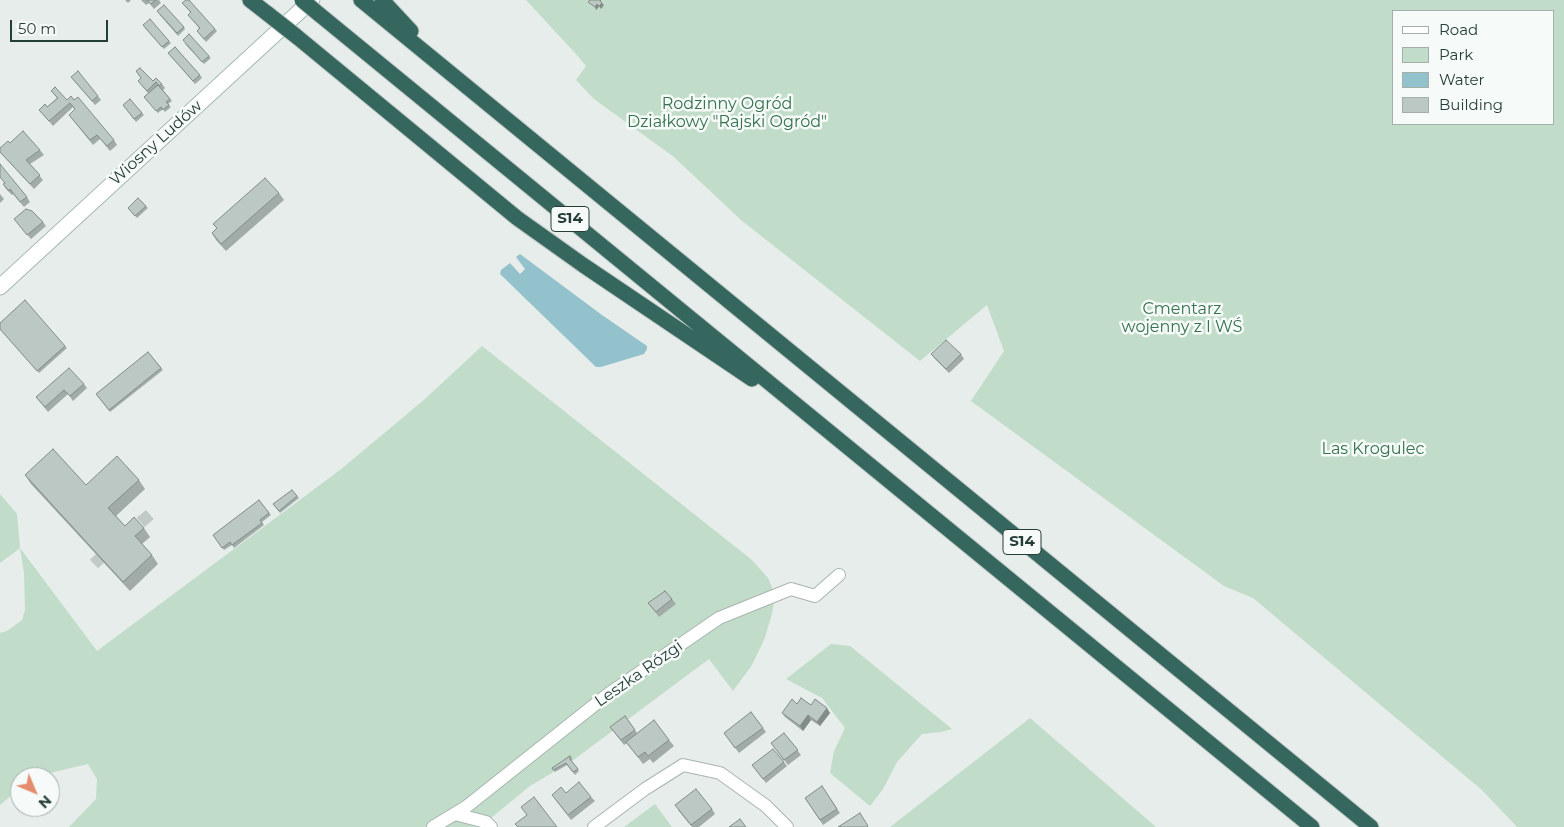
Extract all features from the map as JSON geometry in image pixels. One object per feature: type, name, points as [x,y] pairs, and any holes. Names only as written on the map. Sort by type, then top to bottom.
[{"type":"highway","points":[[250,0],[517,218],[622,292],[820,424]]},
{"type":"highway","name":"S14","points":[[302,0],[1312,827]]},
{"type":"highway","name":"S14","points":[[361,0],[1371,827]]},
{"type":"highway","points":[[382,0],[436,61]]},
{"type":"street","name":"Wiosny Ludów","points":[[0,287],[312,0]]},
{"type":"street","name":"Leszka Rózgi","points":[[433,827],[466,807],[607,695],[720,618],[791,588],[815,596],[839,576]]},
{"type":"street","points":[[594,827],[645,789],[682,765],[720,773],[766,806],[787,827]]},
{"type":"street","points":[[455,814],[486,822],[491,827]]},
{"type":"green space","name":"Las Krogulec","points":[[526,0],[1564,0],[1564,827],[1517,827],[1482,790],[1253,598],[1224,586],[971,401],[1004,351],[987,305],[920,361],[741,220],[674,157],[594,99],[576,80],[586,66]]},
{"type":"green space","points":[[482,346],[752,560],[768,578],[775,595],[772,614],[764,640],[752,665],[733,691],[709,659],[572,761],[530,786],[486,822],[486,827],[69,827],[96,799],[97,779],[88,764],[60,771],[60,767],[10,767],[10,796],[0,805],[0,633],[7,631],[22,620],[25,610],[24,573],[20,548],[97,651],[340,470],[425,399]]},
{"type":"green space","points":[[0,494],[17,514],[20,548],[0,563]]},
{"type":"green space","points":[[831,644],[850,646],[952,729],[922,734],[897,762],[883,789],[870,806],[830,773],[834,751],[845,728],[822,698],[786,679]]},
{"type":"green space","points":[[1030,718],[1156,827],[890,827]]},
{"type":"green space","points":[[655,804],[672,827],[624,827]]},
{"type":"water","points":[[520,254],[647,346],[644,354],[596,367],[500,274],[501,270],[510,263],[520,274],[525,269],[516,257]]},
{"type":"building","points":[[147,0],[156,0],[151,4]]},
{"type":"building","points":[[189,0],[215,29],[204,39],[197,31],[200,28],[188,15],[191,12],[182,3]]},
{"type":"building","points":[[590,0],[601,0],[602,3],[599,6],[597,4],[595,7],[588,2]]},
{"type":"building","points":[[164,5],[184,27],[177,33],[157,11]]},
{"type":"building","points":[[150,19],[169,41],[162,47],[143,25]]},
{"type":"building","points":[[189,34],[209,56],[202,62],[183,40]]},
{"type":"building","points":[[175,47],[200,75],[193,81],[168,53]]},
{"type":"building","points":[[140,68],[153,81],[156,78],[162,84],[159,86],[156,82],[147,91],[138,81],[141,78],[136,71]]},
{"type":"building","points":[[78,71],[98,96],[92,101],[71,77]]},
{"type":"building","points":[[158,85],[170,99],[166,102],[169,105],[163,110],[161,107],[156,111],[144,97]]},
{"type":"building","points":[[55,87],[67,100],[71,96],[74,100],[78,97],[114,140],[107,146],[97,135],[90,140],[69,115],[75,109],[70,103],[49,121],[39,110],[45,104],[47,107],[58,98],[51,91]]},
{"type":"building","points":[[130,99],[142,113],[134,119],[123,105]]},
{"type":"building","points":[[23,131],[40,150],[26,160],[40,175],[30,184],[0,152],[0,148],[8,141],[10,143]]},
{"type":"building","points":[[0,164],[27,197],[20,202],[10,189],[9,191],[3,184],[5,183],[0,177]]},
{"type":"building","points":[[265,178],[279,193],[221,244],[212,233],[217,228],[213,224]]},
{"type":"building","points":[[138,198],[146,206],[135,216],[128,208]]},
{"type":"building","points":[[26,209],[32,211],[43,222],[27,235],[14,219]]},
{"type":"building","points":[[25,300],[65,346],[37,371],[0,329],[0,323]]},
{"type":"building","points":[[946,340],[961,354],[946,369],[931,354]]},
{"type":"building","points":[[148,352],[161,368],[109,410],[96,394]]},
{"type":"building","points":[[69,368],[84,384],[70,396],[64,390],[45,407],[36,397]]},
{"type":"building","points":[[53,449],[86,485],[117,456],[139,480],[108,508],[125,526],[134,517],[144,528],[135,536],[152,555],[123,582],[25,475]]},
{"type":"building","points":[[292,490],[297,496],[279,511],[273,504]]},
{"type":"building","points":[[259,500],[269,513],[260,520],[262,523],[232,545],[230,542],[222,548],[213,535]]},
{"type":"building","points":[[665,591],[672,599],[656,612],[648,603]]},
{"type":"building","points":[[801,698],[811,705],[815,699],[827,708],[817,722],[808,715],[800,726],[782,713],[792,699],[797,704]]},
{"type":"building","points":[[751,712],[763,728],[735,748],[724,733]]},
{"type":"building","points":[[625,716],[635,730],[621,740],[610,727]]},
{"type":"building","points":[[654,720],[669,740],[648,756],[645,752],[638,757],[626,742]]},
{"type":"building","points":[[784,733],[798,750],[784,760],[771,743]]},
{"type":"building","points":[[773,749],[784,762],[763,779],[752,765]]},
{"type":"building","points":[[570,756],[570,759],[578,769],[573,772],[566,763],[553,770],[552,768]]},
{"type":"building","points":[[579,782],[591,797],[568,815],[552,795],[561,787],[566,793]]},
{"type":"building","points":[[822,786],[837,809],[820,820],[805,798]]},
{"type":"building","points":[[696,789],[712,809],[691,825],[675,805]]},
{"type":"building","points":[[534,797],[557,827],[518,827],[515,824],[527,815],[521,807]]},
{"type":"building","points":[[860,813],[867,827],[838,827]]},
{"type":"building","points":[[740,819],[746,827],[729,827]]},
{"type":"tunnel","points":[[127,534],[154,511]]},
{"type":"tunnel","points":[[94,564],[112,547]]},
{"type":"park label","name":"Rodzinny Ogród Działkowy \"Rajski Ogród\"","points":[[727,113]]},
{"type":"park label","name":"Cmentarz wojenny z I WŚ","points":[[1182,318]]}]
